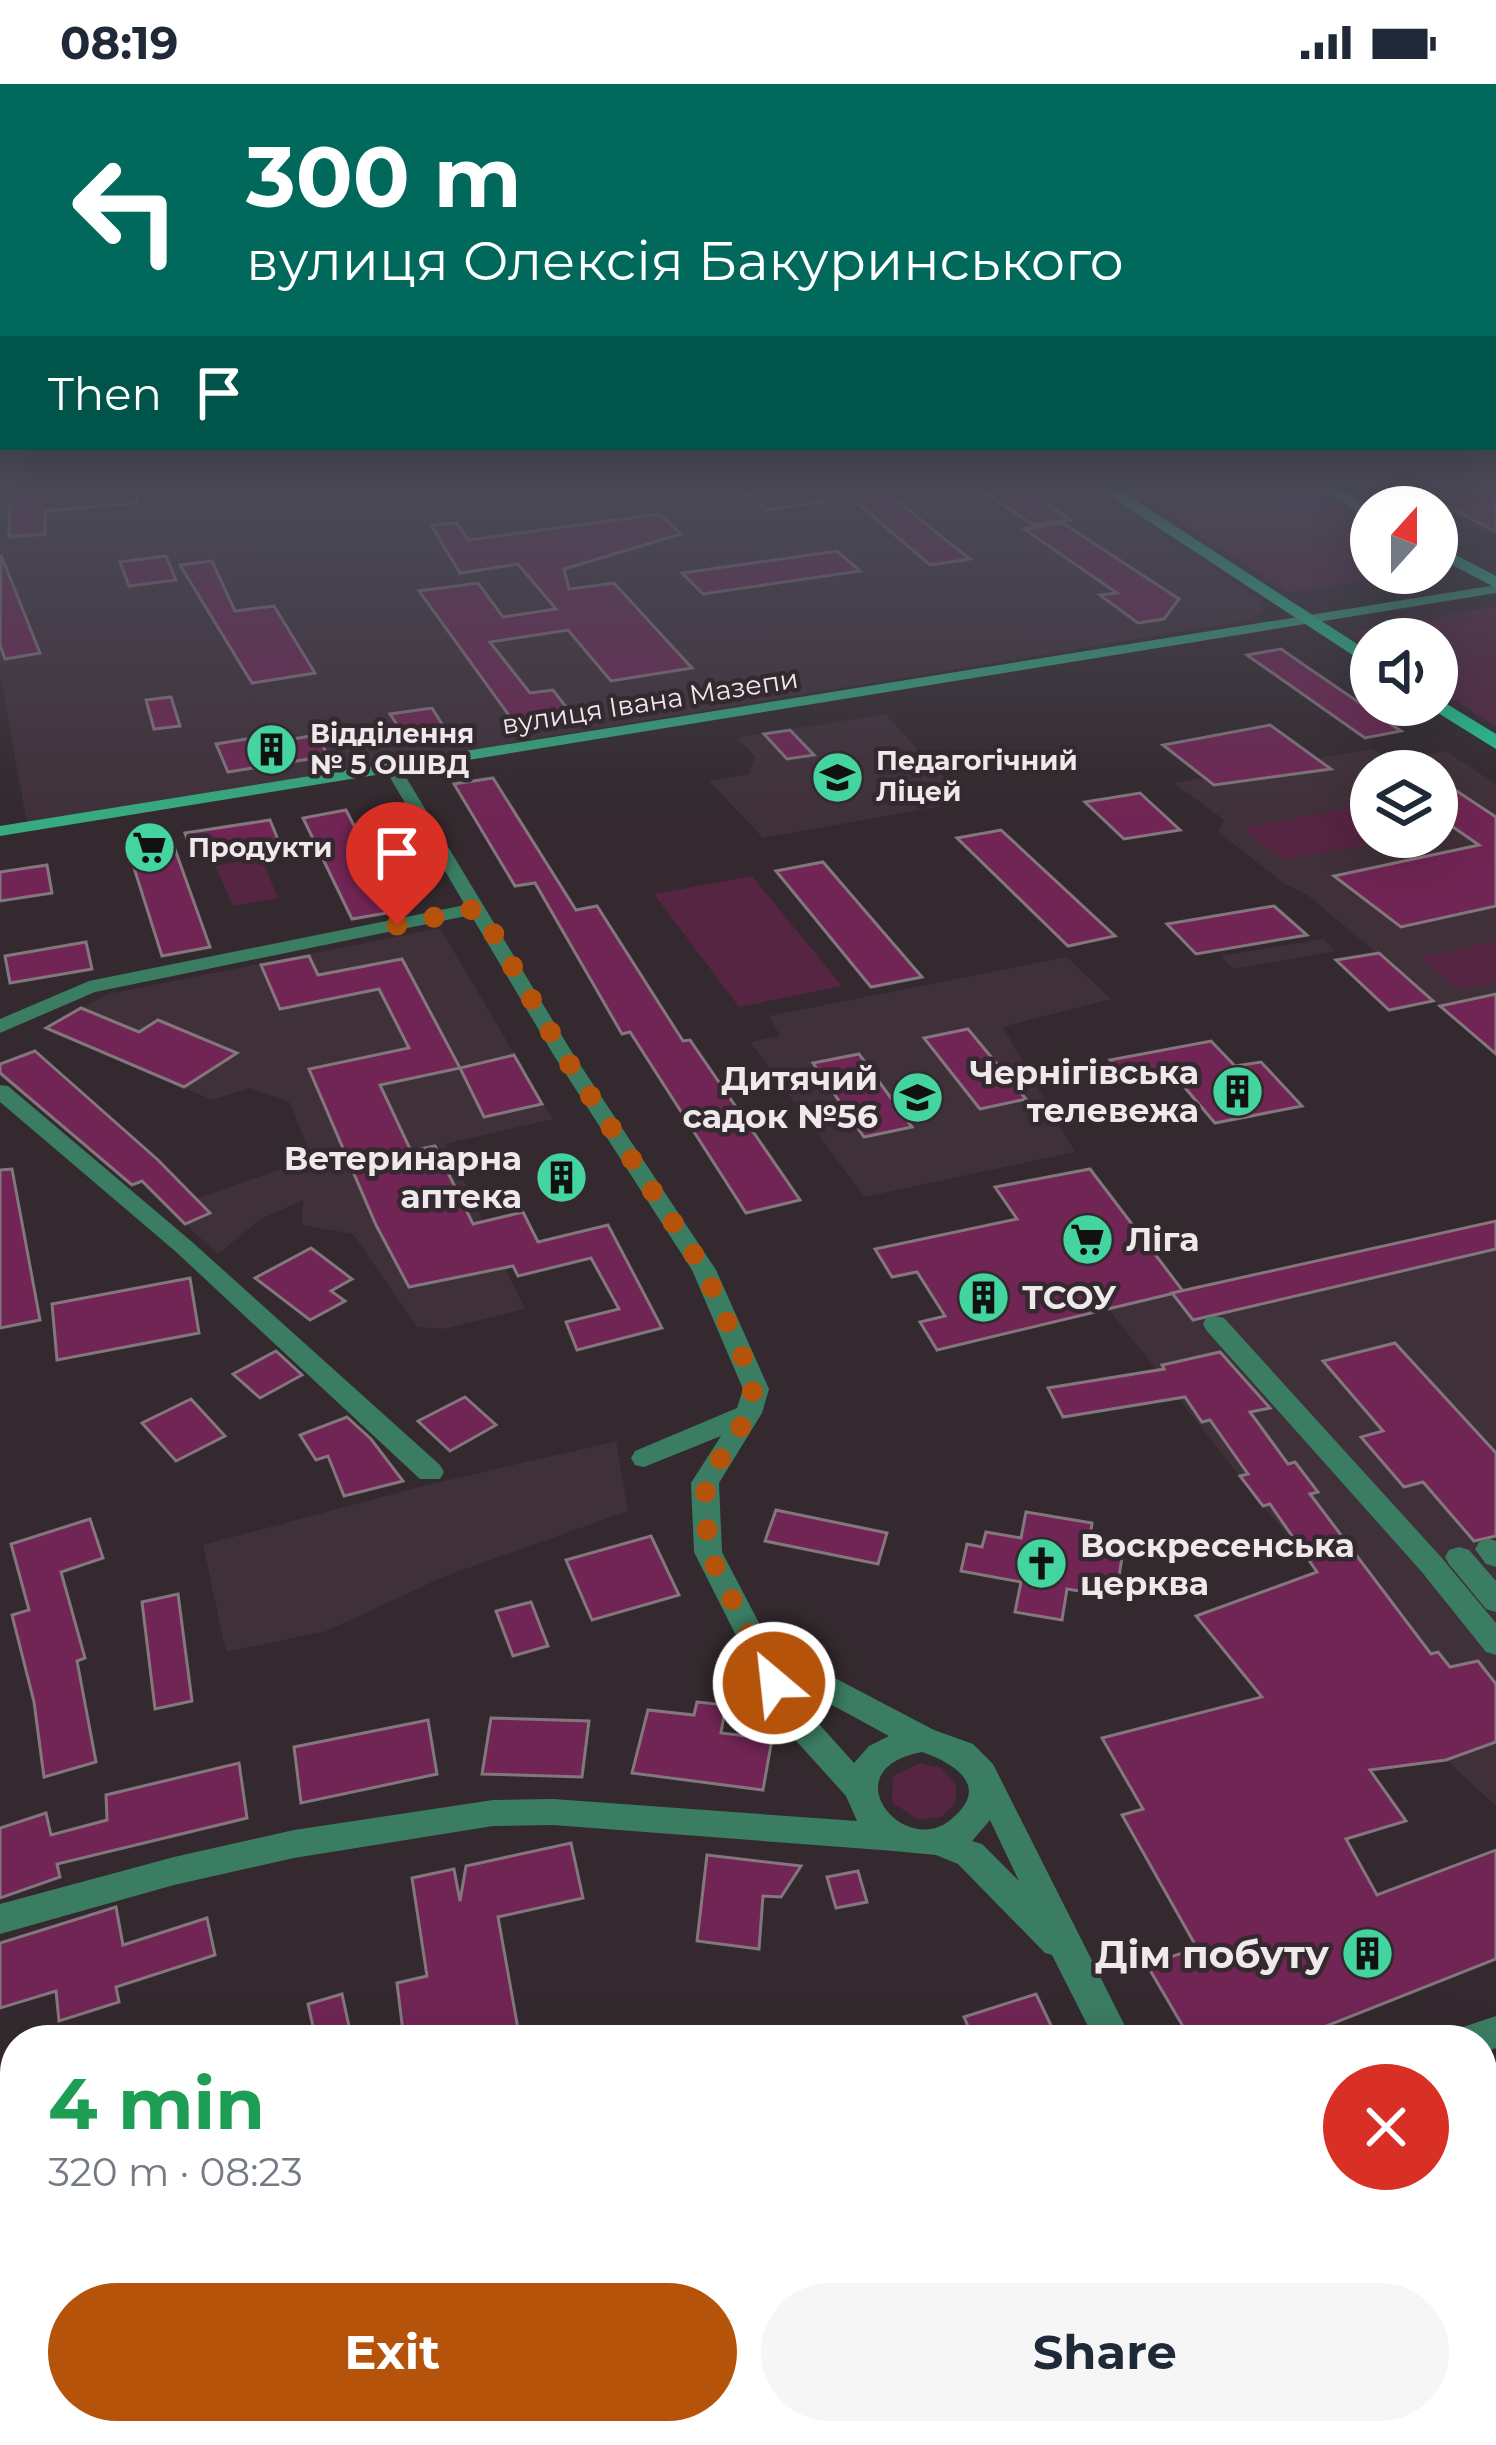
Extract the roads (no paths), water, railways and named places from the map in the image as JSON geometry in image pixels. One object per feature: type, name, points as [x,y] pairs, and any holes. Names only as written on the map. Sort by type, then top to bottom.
[{"type":"main road","points":[[1270,595],[1350,647]]},
{"type":"main road","name":"вулиця Івана Мазепи","points":[[0,831],[1445,595]]},
{"type":"main road","points":[[1458,718],[1496,743]]},
{"type":"street","points":[[392,770],[563,1054],[704,1270],[756,1389],[749,1414],[705,1483],[708,1552],[791,1714],[886,1831],[902,1838]]},
{"type":"street","points":[[0,1027],[89,987],[479,908]]},
{"type":"street","points":[[0,1091],[183,1246],[430,1472]]},
{"type":"street","points":[[1216,1324],[1418,1548],[1496,1644]]},
{"type":"street","points":[[644,1458],[749,1414]]},
{"type":"street","points":[[1459,1557],[1496,1601]]},
{"type":"street","points":[[757,1651],[923,1738],[961,1751],[984,1779],[1106,2025]]},
{"type":"street","points":[[824,1829],[864,1799],[871,1759],[903,1741],[923,1738]]},
{"type":"street","points":[[938,1842],[972,1826],[982,1813],[987,1796],[984,1779]]},
{"type":"street","points":[[0,1919],[174,1870],[294,1844],[493,1813],[554,1812],[824,1829],[938,1842],[970,1854],[1073,1963]]},
{"type":"place","name":"Відділення № 5 ОШВД","points":[[271,750]]},
{"type":"place","name":"Педагогічний Ліцей","points":[[837,777]]},
{"type":"place","name":"Продукти","points":[[149,848]]},
{"type":"place","name":"Чернігівська телевежа","points":[[1238,1091]]},
{"type":"place","name":"Дитячий садок №56","points":[[917,1097]]},
{"type":"place","name":"Ветеринарна аптека","points":[[561,1177]]},
{"type":"place","name":"Ліга","points":[[1087,1239]]},
{"type":"place","name":"ТСОУ","points":[[983,1297]]},
{"type":"place","name":"Воскресенська церква","points":[[1041,1564]]},
{"type":"place","name":"Дім побуту","points":[[1368,1954]]}]
